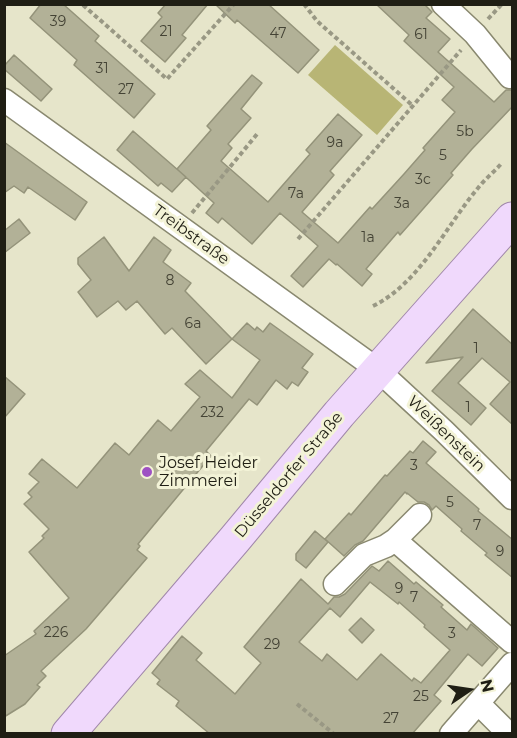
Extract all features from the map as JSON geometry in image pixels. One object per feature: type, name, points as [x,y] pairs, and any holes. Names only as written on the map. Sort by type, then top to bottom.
[{"type":"main road","name":"Düsseldorfer Straße","points":[[68,734],[378,370],[513,219]]},
{"type":"street","points":[[443,4],[474,34],[510,77]]},
{"type":"street","name":"Treibstraße","points":[[4,100],[378,370]]},
{"type":"street","name":"Weißenstein","points":[[378,370],[513,498]]},
{"type":"street","points":[[334,584],[363,555],[395,540],[420,515]]},
{"type":"street","points":[[395,540],[513,642]]},
{"type":"street","points":[[451,734],[513,664]]},
{"type":"street","points":[[478,703],[509,734]]},
{"type":"path","points":[[83,5],[167,80],[234,4]]},
{"type":"path","points":[[304,4],[317,21],[412,105]]},
{"type":"path","points":[[298,239],[474,34]]},
{"type":"path","points":[[180,228],[258,133]]},
{"type":"path","points":[[373,306],[386,300],[402,287],[440,242],[478,188],[501,164]]},
{"type":"path","points":[[297,704],[334,734]]},
{"type":"shaded area","points":[[335,45],[403,105],[377,135],[308,75]]},
{"type":"building","points":[[41,4],[63,4],[99,36],[95,41],[155,94],[134,118],[74,65],[77,60],[30,18]]},
{"type":"building","points":[[166,4],[208,4],[182,35],[186,38],[165,62],[141,41],[162,17],[158,13]]},
{"type":"building","points":[[215,4],[268,4],[319,50],[298,73],[237,20],[235,23]]},
{"type":"building","points":[[376,4],[424,4],[432,12],[426,18],[450,39],[438,52],[494,102],[506,90],[513,90],[513,106],[472,149],[451,173],[453,175],[400,235],[398,232],[366,269],[372,274],[362,286],[329,259],[303,287],[291,276],[318,246],[280,213],[252,244],[222,218],[218,223],[206,213],[214,203],[177,169],[211,130],[207,126],[252,75],[262,83],[241,109],[251,118],[228,144],[232,148],[221,161],[268,202],[310,154],[306,150],[338,114],[362,135],[330,171],[334,175],[302,212],[338,243],[404,174],[425,150],[423,148],[455,112],[442,100],[454,87],[404,41],[409,35]]},
{"type":"building","points":[[14,55],[52,89],[41,101],[4,69]]},
{"type":"building","points":[[133,131],[186,177],[172,192],[161,183],[158,186],[117,150]]},
{"type":"building","points":[[4,142],[87,202],[75,220],[28,187],[24,193],[14,186],[4,193]]},
{"type":"building","points":[[19,219],[30,233],[4,253],[4,231]]},
{"type":"building","points":[[104,237],[129,271],[154,237],[171,250],[163,262],[191,283],[185,291],[232,339],[206,364],[172,328],[165,334],[137,301],[126,310],[118,301],[97,317],[78,292],[91,280],[78,264],[78,258]]},
{"type":"building","points":[[473,309],[513,345],[513,425],[490,404],[510,382],[482,358],[458,383],[486,408],[471,425],[432,391],[463,357],[426,363]]},
{"type":"building","points":[[247,323],[255,330],[257,327],[263,332],[270,323],[313,354],[302,368],[308,372],[298,386],[292,382],[287,389],[276,380],[257,405],[249,399],[206,451],[211,456],[138,544],[140,546],[137,550],[147,558],[86,629],[41,671],[46,676],[37,685],[40,687],[25,704],[4,717],[4,656],[36,634],[34,631],[69,598],[29,552],[44,538],[42,536],[49,529],[24,504],[32,497],[28,493],[39,482],[29,474],[42,459],[77,488],[115,443],[129,455],[158,420],[171,431],[200,397],[185,384],[200,370],[232,398],[260,360],[232,339]]},
{"type":"building","points":[[4,376],[25,394],[4,418]]},
{"type":"building","points":[[423,441],[436,452],[426,463],[513,540],[513,578],[485,555],[487,553],[436,506],[432,510],[429,505],[418,502],[405,492],[363,541],[355,545],[344,556],[325,539],[349,513],[351,515],[385,475],[387,476],[410,451],[413,453]]},
{"type":"building","points":[[315,531],[328,542],[306,568],[296,560],[296,554]]},
{"type":"building","points":[[388,561],[443,605],[441,607],[467,630],[471,624],[498,648],[482,666],[468,654],[434,695],[441,701],[412,734],[210,734],[176,706],[179,701],[157,684],[160,680],[152,673],[182,636],[202,653],[196,660],[235,694],[261,663],[244,647],[301,579],[328,604],[334,597],[345,594],[372,566],[379,571]],"holes":[[[370,582],[398,604],[399,602],[450,650],[421,683],[414,678],[412,681],[381,654],[357,680],[327,654],[322,661],[299,642],[330,608],[340,617]]]},
{"type":"building","points":[[361,618],[374,630],[362,643],[349,630]]},
{"type":"place","name":"Josef Heider Zimmerei","points":[[147,472]]}]
